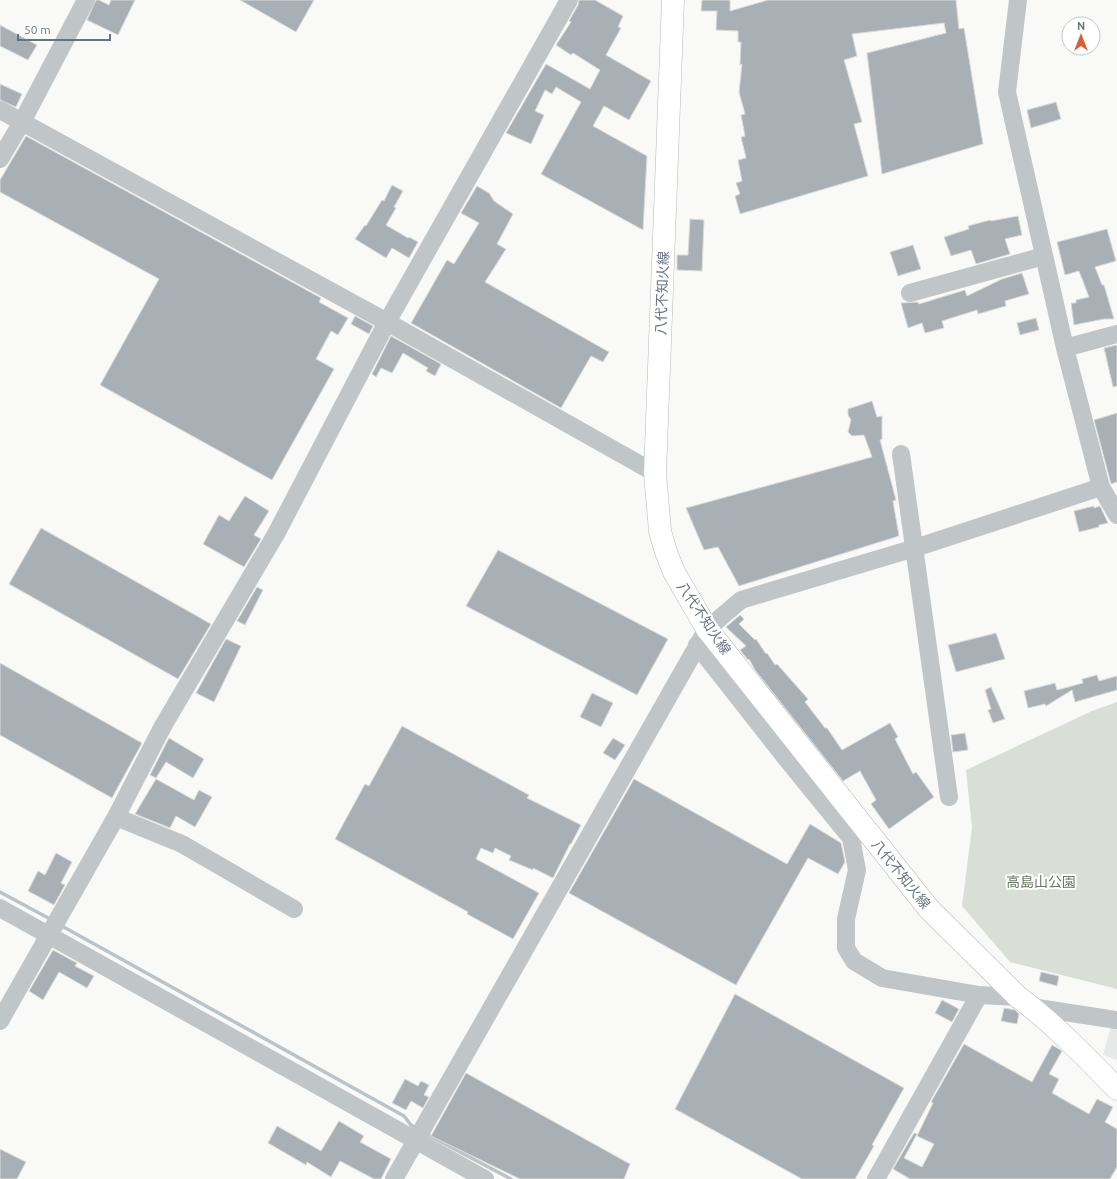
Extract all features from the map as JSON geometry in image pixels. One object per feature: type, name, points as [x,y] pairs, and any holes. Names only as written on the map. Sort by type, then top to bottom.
[{"type":"main road","name":"八代不知火線","points":[[673,0],[655,473],[660,531],[674,572],[702,637],[928,909],[1024,1002],[1098,1069],[1117,1089]]},
{"type":"street","points":[[0,159],[22,122],[86,0]]},
{"type":"street","points":[[0,1021],[116,817],[163,726],[276,534],[387,322],[569,0]]},
{"type":"street","points":[[1018,0],[1006,92],[1065,348],[1101,487],[1117,515]]},
{"type":"street","points":[[0,110],[387,322],[655,473]]},
{"type":"street","points":[[910,293],[1044,256]]},
{"type":"street","points":[[1065,348],[1117,334]]},
{"type":"street","points":[[901,454],[949,797]]},
{"type":"street","points":[[394,1179],[702,637],[741,600],[915,548],[1101,487]]},
{"type":"street","points":[[702,637],[785,757],[851,838],[857,870],[846,919],[846,948],[854,961],[882,978],[1024,1002],[1117,1020]]},
{"type":"street","points":[[116,817],[182,844],[294,909]]},
{"type":"street","points":[[0,908],[54,927],[485,1179]]},
{"type":"street","points":[[876,1179],[979,995]]},
{"type":"shaded area","points":[[1111,1026],[1117,1028],[1117,1060],[1103,1055]]},
{"type":"green space","name":"高島山公園","points":[[1117,702],[1117,989],[1010,962],[962,906],[972,827],[966,770],[1092,711]]},
{"type":"building","points":[[96,0],[109,5],[111,0],[135,0],[118,35],[87,20]]},
{"type":"building","points":[[240,0],[314,0],[296,32]]},
{"type":"building","points":[[579,0],[595,0],[623,16],[618,27],[621,28],[606,55],[651,81],[629,120],[604,106],[593,126],[647,156],[643,230],[541,174],[581,102],[556,87],[552,94],[545,90],[535,111],[544,115],[531,144],[506,133],[546,64],[590,89],[600,70],[573,53],[571,55],[556,45],[571,22],[569,21],[578,5]]},
{"type":"building","points":[[702,0],[730,0],[730,11],[768,0],[956,0],[959,29],[964,28],[983,144],[882,174],[867,53],[946,33],[944,23],[852,34],[857,56],[844,60],[862,122],[854,124],[868,176],[740,214],[735,196],[740,194],[736,183],[742,181],[738,160],[746,158],[741,137],[745,136],[741,115],[745,114],[739,92],[742,64],[740,65],[741,42],[738,42],[738,31],[716,30],[717,11],[701,11]]},
{"type":"building","points":[[0,25],[37,45],[28,60],[0,46]]},
{"type":"building","points":[[0,84],[22,94],[16,107],[0,100]]},
{"type":"building","points":[[1056,102],[1061,119],[1031,128],[1027,110]]},
{"type":"building","points":[[26,136],[321,298],[319,302],[348,318],[338,335],[331,331],[316,359],[334,369],[272,480],[100,385],[159,279],[0,192],[0,180]]},
{"type":"building","points":[[392,185],[403,191],[394,207],[396,208],[386,225],[418,242],[409,258],[392,248],[386,258],[355,239],[365,225],[366,226],[382,200],[384,201]]},
{"type":"building","points":[[477,186],[489,193],[494,201],[513,214],[497,244],[506,249],[485,282],[609,352],[603,362],[591,356],[561,408],[411,323],[447,260],[454,264],[479,223],[461,213]]},
{"type":"building","points":[[1018,216],[1022,235],[1005,239],[1010,254],[976,264],[971,250],[951,256],[944,237],[969,229],[968,226],[990,220]]},
{"type":"building","points":[[690,219],[704,220],[702,271],[677,270],[677,255],[688,255]]},
{"type":"building","points":[[1107,229],[1116,261],[1095,267],[1102,285],[1104,285],[1114,319],[1104,319],[1074,325],[1071,303],[1076,303],[1076,300],[1089,297],[1079,271],[1065,275],[1057,242]]},
{"type":"building","points":[[913,245],[921,269],[898,276],[890,252]]},
{"type":"building","points":[[1022,273],[1029,294],[1005,301],[1006,306],[978,314],[977,310],[942,321],[944,328],[925,333],[922,323],[908,328],[901,303],[918,302],[919,304],[965,290],[967,296],[1002,279]]},
{"type":"building","points":[[355,316],[373,326],[369,334],[351,324]]},
{"type":"building","points":[[1036,318],[1039,330],[1020,335],[1017,323]]},
{"type":"building","points":[[391,336],[441,364],[435,376],[426,371],[428,368],[403,353],[392,373],[381,368],[376,377],[372,374]]},
{"type":"building","points":[[1117,345],[1117,386],[1113,387],[1104,348]]},
{"type":"building","points":[[872,401],[877,417],[882,416],[882,439],[880,440],[896,500],[893,501],[899,536],[739,586],[718,547],[704,550],[686,508],[872,457],[864,435],[852,436],[848,432],[851,420],[848,415],[848,409]]},
{"type":"building","points":[[1117,413],[1117,482],[1111,484],[1094,420]]},
{"type":"building","points":[[245,496],[269,511],[254,535],[261,539],[244,567],[203,544],[219,515],[229,521]]},
{"type":"building","points":[[1094,506],[1094,508],[1100,506],[1108,523],[1079,532],[1074,511]]},
{"type":"building","points":[[41,528],[211,624],[178,679],[9,584]]},
{"type":"building","points":[[498,550],[668,639],[637,695],[466,606]]},
{"type":"building","points":[[257,587],[263,590],[245,625],[237,621]]},
{"type":"building","points":[[740,615],[744,619],[739,624],[755,640],[756,639],[775,665],[777,664],[808,699],[805,702],[825,728],[827,728],[842,750],[890,723],[898,737],[895,739],[913,774],[916,772],[934,797],[889,829],[871,804],[876,800],[860,771],[843,781],[755,670],[749,659],[748,660],[740,650],[746,646],[726,627]]},
{"type":"building","points":[[996,633],[1005,659],[956,672],[948,645]]},
{"type":"building","points":[[226,639],[241,646],[214,702],[196,693]]},
{"type":"building","points":[[0,663],[142,743],[112,798],[0,735]]},
{"type":"building","points":[[1097,675],[1099,681],[1117,676],[1117,690],[1075,702],[1072,690],[1046,706],[1045,704],[1028,708],[1024,691],[1055,683],[1057,690],[1083,683],[1082,679]]},
{"type":"building","points":[[991,687],[1005,719],[993,723],[988,710],[991,709],[985,690]]},
{"type":"building","points":[[592,693],[613,703],[601,727],[580,717]]},
{"type":"building","points":[[402,726],[529,795],[527,798],[581,825],[553,878],[533,868],[533,870],[509,860],[511,856],[495,848],[493,853],[481,848],[476,859],[539,893],[513,939],[467,914],[468,912],[335,839],[365,784],[369,786]]},
{"type":"building","points":[[965,733],[968,750],[953,752],[951,735]]},
{"type":"building","points":[[169,738],[204,759],[193,778],[166,762],[156,778],[150,775]]},
{"type":"building","points":[[613,738],[625,745],[615,760],[603,753]]},
{"type":"building","points":[[156,779],[194,800],[199,790],[212,797],[195,827],[176,816],[170,828],[135,814]]},
{"type":"building","points":[[634,779],[787,864],[810,824],[841,843],[845,862],[838,874],[808,858],[736,985],[569,893]]},
{"type":"building","points":[[56,853],[72,862],[61,883],[65,885],[54,905],[28,891],[38,871],[45,875]]},
{"type":"building","points":[[53,950],[77,963],[75,966],[94,976],[87,988],[59,972],[43,1000],[29,991]]},
{"type":"building","points":[[1041,972],[1059,976],[1057,986],[1039,981]]},
{"type":"building","points":[[735,994],[904,1088],[855,1179],[802,1179],[675,1109]]},
{"type":"building","points":[[942,1000],[959,1009],[952,1022],[935,1013]]},
{"type":"building","points":[[1004,1008],[1015,1010],[1019,1014],[1017,1024],[1001,1021]]},
{"type":"building","points":[[964,1044],[1032,1082],[1052,1045],[1062,1051],[1049,1074],[1059,1079],[1052,1093],[1089,1114],[1097,1099],[1113,1107],[1105,1122],[1117,1129],[1117,1167],[1110,1179],[910,1179],[893,1169],[914,1133],[917,1134],[904,1158],[922,1167],[934,1144],[917,1136],[933,1103],[931,1102]]},
{"type":"building","points":[[466,1073],[630,1164],[624,1179],[520,1179],[431,1136]]},
{"type":"building","points":[[405,1079],[418,1086],[421,1081],[429,1085],[424,1095],[429,1097],[423,1108],[411,1101],[406,1110],[392,1103]]},
{"type":"building","points":[[339,1121],[364,1136],[360,1142],[391,1159],[381,1179],[374,1179],[340,1161],[331,1177],[307,1162],[306,1165],[268,1143],[277,1126],[321,1151]]},
{"type":"building","points":[[0,1149],[26,1162],[17,1179],[0,1179]]},
{"type":"waterway","points":[[0,892],[52,920]]},
{"type":"waterway","points":[[60,925],[404,1116],[411,1125],[417,1129]]},
{"type":"waterway","points":[[426,1134],[511,1179]]}]
